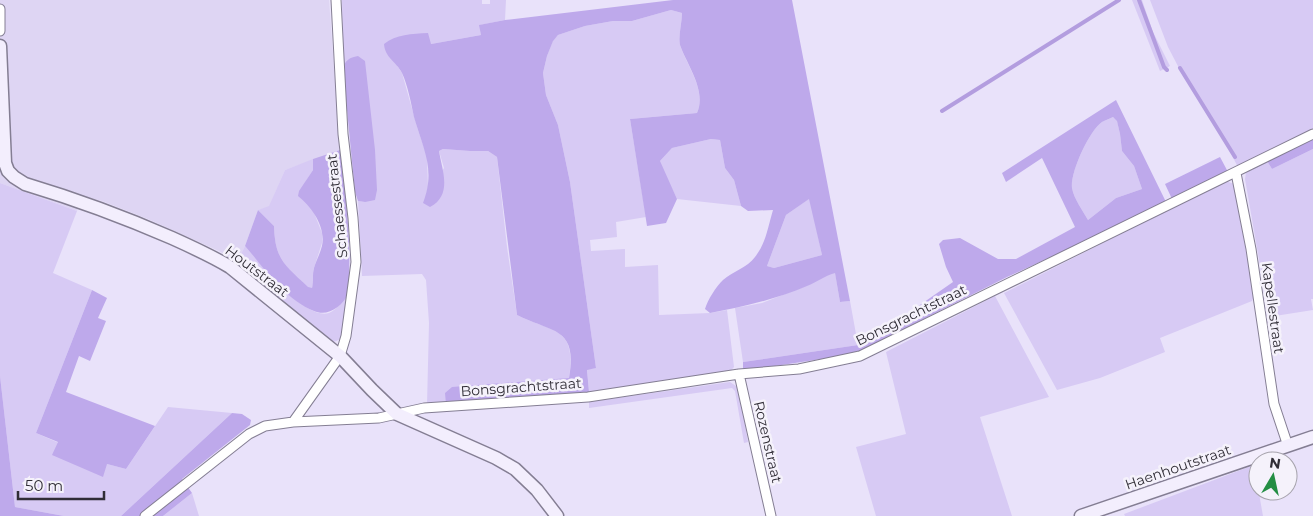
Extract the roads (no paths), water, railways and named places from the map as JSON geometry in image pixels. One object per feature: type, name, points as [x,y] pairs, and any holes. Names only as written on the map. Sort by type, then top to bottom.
[{"type":"street","name":"Schaessestraat","points":[[293,422],[340,356],[346,336],[356,262],[354,218],[343,134],[336,0]]},
{"type":"street","points":[[0,9],[0,31]]},
{"type":"street","name":"Houtstraat","points":[[0,46],[4,153],[8,170],[14,177],[25,184],[100,208],[215,258],[230,267],[340,356],[398,414],[515,468],[537,490],[557,516]]},
{"type":"street","name":"Bonsgrachtstraat","points":[[398,414],[424,408],[588,397],[739,374],[799,369],[860,356],[1313,134]]},
{"type":"street","name":"Kapellestraat","points":[[1236,173],[1251,249],[1274,404],[1288,446]]},
{"type":"street","name":"Rozenstraat","points":[[739,374],[771,516]]},
{"type":"street","points":[[145,516],[249,434],[265,426],[293,422],[378,418],[398,414]]},
{"type":"street","name":"Haenhoutstraat","points":[[1081,516],[1313,437]]},
{"type":"waterway","points":[[942,111],[1119,0]]},
{"type":"waterway","points":[[1139,0],[1164,67],[1167,70]]},
{"type":"waterway","points":[[1180,68],[1235,157]]}]
